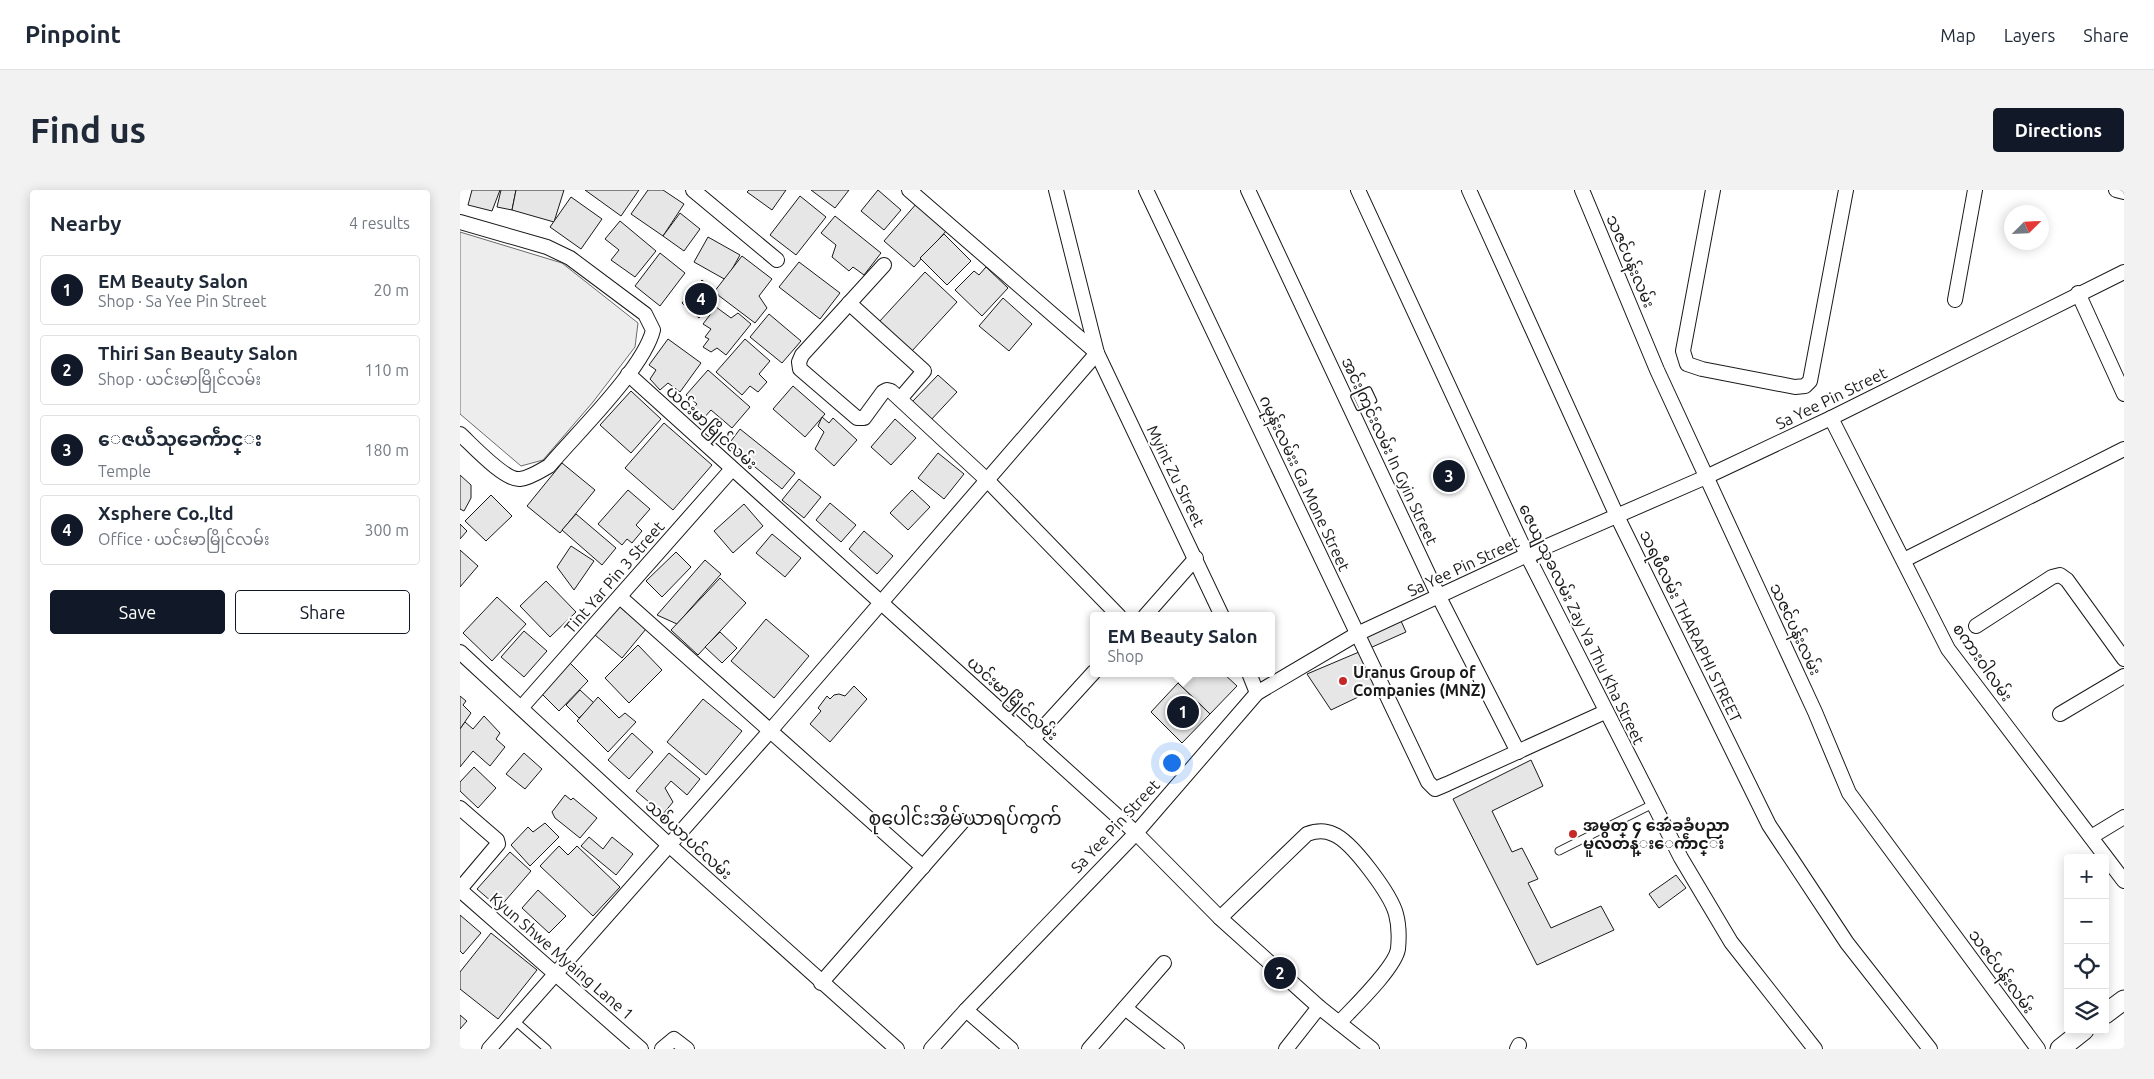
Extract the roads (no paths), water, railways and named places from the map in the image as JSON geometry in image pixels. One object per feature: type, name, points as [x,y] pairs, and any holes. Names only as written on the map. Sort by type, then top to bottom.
[{"type":"street","points":[[693,190],[777,260]]},
{"type":"street","points":[[909,190],[1097,353]]},
{"type":"street","points":[[1056,190],[1097,353]]},
{"type":"street","name":"ဂမုန်းလမ်းး Ga Mone Street","points":[[1146,190],[1428,782],[1435,789],[1518,752]]},
{"type":"street","name":"အင်းကြင်းလမ်း In Gyin Street","points":[[1248,190],[1439,597],[1518,752]]},
{"type":"street","name":"ဇေယျသုခလမ်း Zay Ya Thu Kha Street","points":[[1358,190],[1527,555],[1605,712],[1681,858],[1731,942],[1815,1049]]},
{"type":"street","name":"သရဖီလမ်း THARAPHI STREET","points":[[1469,190],[1617,516],[1769,825],[1848,943],[1930,1049]]},
{"type":"street","name":"သဇင်ပန်းလမ်း","points":[[1582,190],[1657,370],[1816,712],[1849,793],[2038,1049]]},
{"type":"street","points":[[1713,190],[1683,351],[1687,364],[1702,369],[1795,387],[1805,386],[1810,381],[1846,190]]},
{"type":"street","points":[[1955,300],[1974,190]]},
{"type":"street","points":[[2116,190],[2124,192]]},
{"type":"street","points":[[460,222],[558,252],[570,258],[645,314],[653,330],[651,338],[628,374],[549,466],[520,480],[504,474],[460,434]]},
{"type":"street","points":[[884,265],[802,355],[799,362],[800,369],[857,418],[864,418],[883,392],[887,390],[900,399],[988,481],[1115,612]]},
{"type":"street","name":"Sa Yee Pin Street","points":[[931,1049],[1136,833],[1257,693],[1357,634],[1527,555],[1706,477],[1831,418],[2078,293],[2124,272]]},
{"type":"street","points":[[2078,293],[2124,394]]},
{"type":"street","points":[[849,304],[924,371],[900,399]]},
{"type":"street","points":[[489,1049],[882,603],[1097,353]]},
{"type":"street","name":"Myint Zu Street","points":[[1097,353],[1220,612]]},
{"type":"street","name":"ယင်းမာမြိုင်လမ်း","points":[[628,374],[1136,833],[1220,918],[1338,1024],[1372,1049]]},
{"type":"street","name":"စကားဝါလမ်း","points":[[1831,418],[1948,649],[2124,881]]},
{"type":"street","points":[[1904,560],[2124,449]]},
{"type":"street","name":"Tint Yar Pin 3 Street","points":[[521,708],[732,469]]},
{"type":"street","points":[[1149,612],[1196,558]]},
{"type":"street","points":[[1976,626],[2052,577],[2060,575],[2067,580],[2124,659]]},
{"type":"street","points":[[620,597],[923,867]]},
{"type":"street","name":"သစ်ယာပင်လမ်း","points":[[460,652],[669,845],[897,1049]]},
{"type":"street","points":[[1032,740],[1090,676]]},
{"type":"street","points":[[2060,714],[2124,676]]},
{"type":"street","points":[[1250,677],[1257,693]]},
{"type":"street","points":[[1518,752],[1605,712]]},
{"type":"street","name":"Kyun Shwe Myaing Lane 1","points":[[460,808],[497,840],[498,844],[460,890],[641,1049]]},
{"type":"street","points":[[2091,837],[2124,817]]},
{"type":"street","points":[[821,983],[963,821]]},
{"type":"street","points":[[1220,918],[1307,834],[1314,831],[1333,834],[1349,845],[1378,881],[1396,914],[1398,951],[1392,964],[1338,1024]]},
{"type":"street","points":[[1089,1049],[1164,963]]},
{"type":"street","points":[[2109,1011],[2124,1000]]},
{"type":"street","points":[[1286,1049],[1319,1007]]},
{"type":"street","points":[[1125,1008],[1177,1049]]},
{"type":"street","points":[[966,1010],[1011,1049]]},
{"type":"street","points":[[2060,1049],[2079,1034]]},
{"type":"street","points":[[662,1049],[674,1039],[687,1049]]},
{"type":"lane","points":[[1559,851],[1653,804]]},
{"type":"lane","points":[[514,1020],[547,1049]]},
{"type":"place","name":"Xsphere Co.,ltd","points":[[701,299]]},
{"type":"place","name":"ေဇယဵသုခေကဵာင္း","points":[[1449,476]]},
{"type":"place","name":"Uranus Group of Companies (MNZ)","points":[[1343,681]]},
{"type":"place","name":"EM Beauty Salon","points":[[1183,712]]},
{"type":"place","name":"အမွတ္ ၄ အေဴခခံပညာ မူလတန္းေကဵာင္း","points":[[1573,834]]},
{"type":"place","name":"Thiri San Beauty Salon","points":[[1280,973]]},
{"type":"district","name":"စုပေါင်းအိမ်ယာရပ်ကွက်","points":[[965,818]]}]
